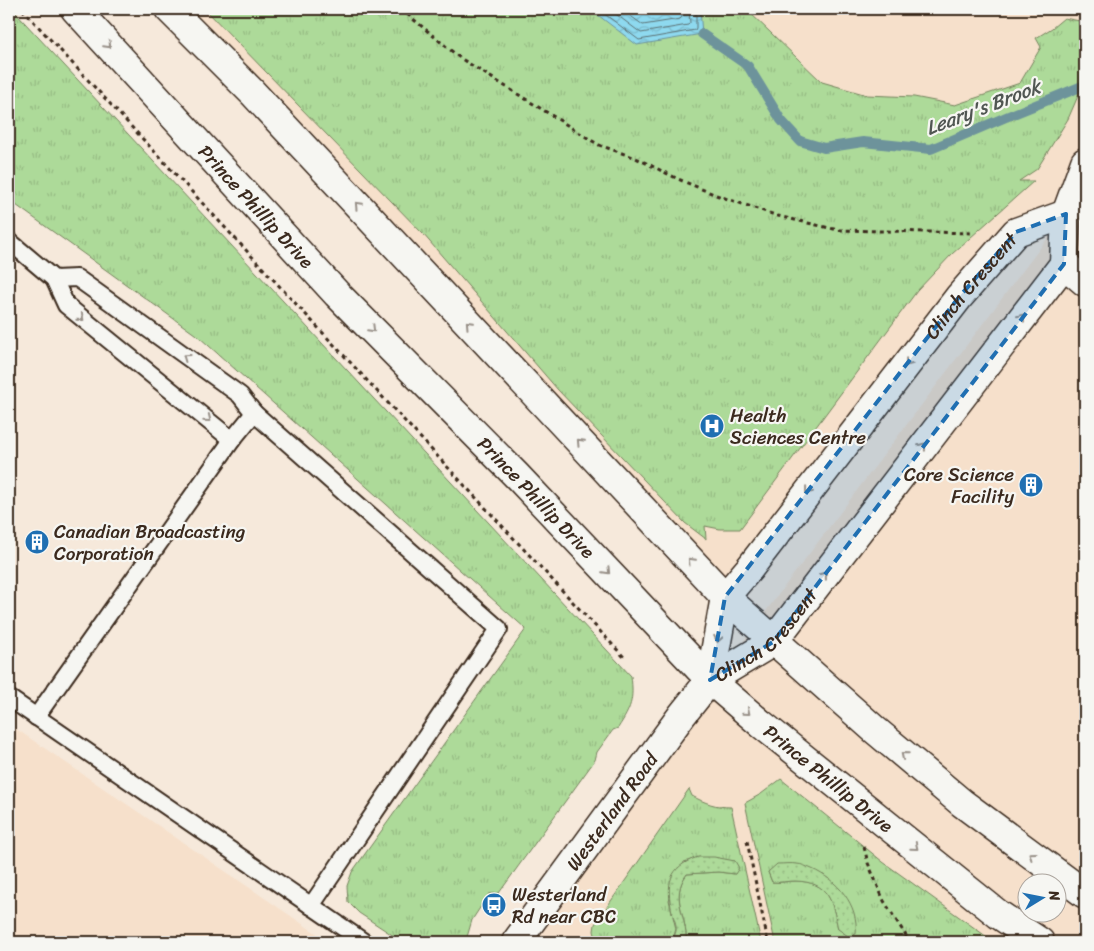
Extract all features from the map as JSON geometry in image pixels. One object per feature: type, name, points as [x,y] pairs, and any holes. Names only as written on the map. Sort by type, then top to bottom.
[{"type":"main road","name":"Prince Phillip Drive","points":[[75,9],[337,294],[517,476],[710,680],[760,723],[991,908],[1040,942]]},
{"type":"main road","points":[[169,9],[252,92],[725,597],[773,642],[962,803],[1085,894]]},
{"type":"main road","points":[[1085,162],[1076,223],[1064,264],[1085,282]]},
{"type":"main road","name":"Clinch Crescent","points":[[710,680],[725,597],[959,297],[1016,232],[1076,223]]},
{"type":"main road","name":"Clinch Crescent","points":[[710,680],[773,642],[1064,264]]},
{"type":"main road","name":"Westerland Road","points":[[523,940],[682,715],[710,680]]},
{"type":"lane","points":[[9,241],[54,279],[66,305],[232,440]]},
{"type":"lane","points":[[54,279],[77,278],[240,395],[254,413],[498,629],[311,906]]},
{"type":"lane","points":[[36,717],[232,440],[254,413]]},
{"type":"lane","points":[[9,698],[364,942]]},
{"type":"path","points":[[22,9],[624,657]]},
{"type":"path","points":[[400,9],[460,58],[599,145],[636,158],[716,195],[778,216],[838,230],[981,233]]},
{"type":"path","points":[[747,842],[768,942]]},
{"type":"path","points":[[863,845],[868,863],[884,901],[910,942]]},
{"type":"highlighted area","points":[[1066,214],[1064,264],[773,642],[710,680],[725,597],[959,297],[1016,232]]},
{"type":"shaded area","points":[[169,9],[1085,9],[1085,942],[516,942],[1065,215],[1016,232],[725,597]]},
{"type":"shaded area","points":[[9,724],[329,942],[9,942]]},
{"type":"green space","points":[[9,9],[12,9],[631,676],[632,698],[626,715],[618,728],[613,730],[597,752],[595,760],[499,893],[489,894],[472,920],[467,937],[463,942],[403,942],[359,913],[348,902],[347,886],[352,872],[526,629],[199,337],[9,200]]},
{"type":"green space","name":"Health Sciences Centre","points":[[205,9],[746,9],[822,82],[867,95],[914,97],[955,105],[1020,83],[1041,47],[1036,38],[1064,18],[1085,22],[1085,80],[1068,119],[1037,169],[1019,181],[1034,181],[952,254],[917,291],[740,529],[720,529],[705,526],[706,539],[685,523],[558,390],[423,234]]},
{"type":"green space","points":[[781,779],[883,862],[994,942],[775,942],[745,803]],"holes":[[[768,872],[824,875],[846,902],[853,917],[855,934],[838,929],[834,910],[828,895],[823,889],[807,882],[772,882]]]},
{"type":"green space","points":[[689,789],[692,796],[701,801],[731,807],[761,942],[686,942],[679,899],[682,882],[687,874],[718,872],[735,874],[735,861],[704,858],[684,862],[669,900],[676,929],[672,942],[597,942],[594,931],[595,924]]},
{"type":"green space","points":[[698,857],[714,857],[735,861],[739,868],[735,874],[718,872],[687,874],[682,882],[679,899],[686,942],[672,942],[676,923],[669,893],[671,878],[680,866]]},
{"type":"green space","points":[[777,864],[803,865],[821,874],[838,886],[850,903],[854,913],[856,934],[848,936],[838,929],[831,902],[822,889],[816,885],[795,881],[772,882],[768,872]]},
{"type":"water","points":[[590,9],[700,9],[702,34],[637,45]]},
{"type":"waterway","name":"Leary's Brook","points":[[702,34],[748,66],[781,120],[800,141],[824,148],[863,142],[931,149],[1085,85]]},
{"type":"place","name":"Health Sciences Centre","points":[[712,426]]},
{"type":"place","name":"Core Science Facility","points":[[1031,485]]},
{"type":"place","name":"Canadian Broadcasting Corporation","points":[[37,542]]},
{"type":"place","name":"Westerland Rd near CBC","points":[[494,905]]}]
